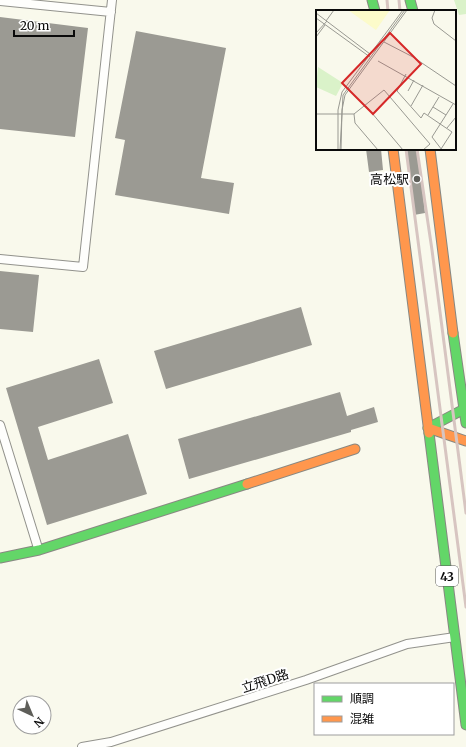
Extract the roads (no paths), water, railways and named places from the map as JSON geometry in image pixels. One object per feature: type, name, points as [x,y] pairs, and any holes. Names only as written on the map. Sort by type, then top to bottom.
[{"type":"main road","points":[[372,0],[375,10]]},
{"type":"main road","points":[[410,0],[413,10]]},
{"type":"main road","name":"43","points":[[393,150],[466,725]]},
{"type":"main road","points":[[430,150],[453,336],[465,408],[466,423]]},
{"type":"main road","points":[[428,428],[465,408]]},
{"type":"main road","points":[[428,428],[466,441]]},
{"type":"main road","points":[[0,558],[39,550],[355,449]]},
{"type":"lane","points":[[0,259],[83,267],[112,0]]},
{"type":"lane","points":[[0,1],[111,12]]},
{"type":"lane","points":[[0,425],[39,550]]},
{"type":"lane","name":"立飛D路","points":[[82,747],[111,742],[306,680],[407,644],[455,636]]},
{"type":"railway","points":[[387,0],[388,10]]},
{"type":"railway","points":[[399,0],[400,10]]},
{"type":"railway","points":[[406,150],[466,607]]},
{"type":"railway","points":[[417,150],[432,250],[466,513]]},
{"type":"place","name":"高松駅","points":[[417,179]]}]
